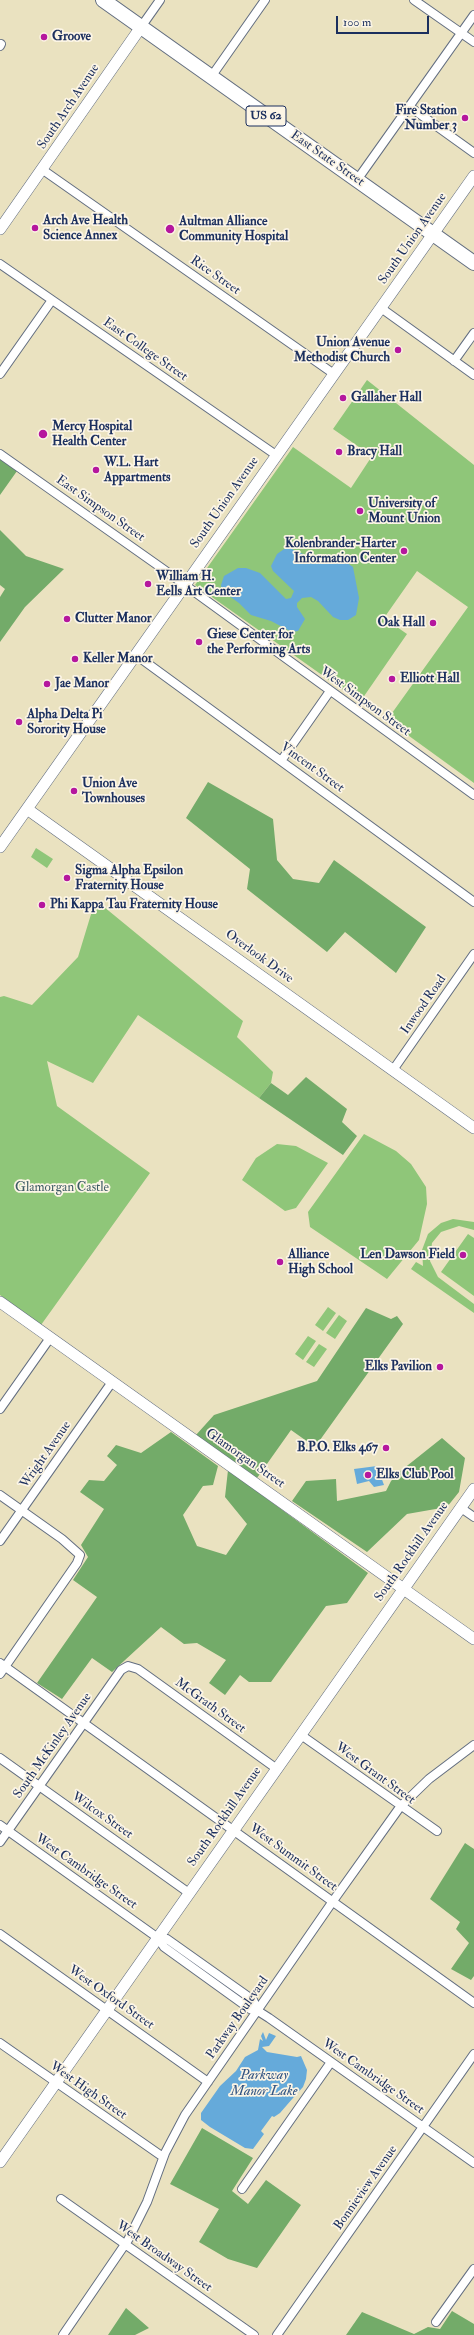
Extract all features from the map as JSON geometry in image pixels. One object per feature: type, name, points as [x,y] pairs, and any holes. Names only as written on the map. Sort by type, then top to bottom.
[{"type":"highway","name":"East State Street","points":[[103,0],[434,234]]},
{"type":"highway","name":"US 62","points":[[434,234],[474,263]]},
{"type":"street","name":"South Arch Avenue","points":[[0,229],[43,170],[160,0]]},
{"type":"street","points":[[211,77],[265,0]]},
{"type":"street","points":[[414,0],[474,42]]},
{"type":"street","points":[[357,180],[474,16]]},
{"type":"street","points":[[410,107],[474,153]]},
{"type":"street","name":"Rice Street","points":[[43,170],[334,374]]},
{"type":"street","name":"South Union Avenue","points":[[0,847],[474,176]]},
{"type":"street","name":"East College Street","points":[[0,264],[276,455]]},
{"type":"street","points":[[0,374],[52,300]]},
{"type":"street","points":[[381,308],[474,375]]},
{"type":"street","points":[[454,361],[474,333]]},
{"type":"street","name":"East Simpson Street","points":[[0,454],[185,585]]},
{"type":"street","name":"West Simpson Street","points":[[185,585],[474,795]]},
{"type":"street","name":"Vincent Street","points":[[136,655],[474,902]]},
{"type":"street","points":[[281,761],[330,691]]},
{"type":"street","name":"Overlook Drive","points":[[27,809],[474,1128]]},
{"type":"street","name":"Inwood Road","points":[[393,1070],[474,954]]},
{"type":"street","name":"Glamorgan Street","points":[[0,1302],[474,1639]]},
{"type":"street","points":[[0,1409],[50,1338]]},
{"type":"street","name":"Wright Avenue","points":[[0,1541],[112,1382]]},
{"type":"street","name":"South Rockhill Avenue","points":[[1,2159],[474,1489]]},
{"type":"street","points":[[0,1496],[62,1539],[80,1555],[77,1563],[2,1665],[0,1674]]},
{"type":"street","points":[[461,1508],[474,1517]]},
{"type":"street","name":"West Summit Street","points":[[2,1665],[84,1722],[474,2003]]},
{"type":"street","name":"South McKinley Avenue","points":[[0,1842],[121,1670],[128,1666]]},
{"type":"street","name":"McGrath Street","points":[[128,1666],[138,1669],[276,1769]]},
{"type":"street","name":"West Grant Street","points":[[301,1735],[400,1807],[437,1831]]},
{"type":"street","name":"Parkway Boulevard","points":[[63,2335],[125,2245],[144,2209],[163,2158],[176,2131],[333,1901],[400,1807],[429,1779],[474,1745]]},
{"type":"street","name":"Wilcox Street","points":[[0,1758],[189,1893]]},
{"type":"street","name":"West Cambridge Street","points":[[0,1825],[158,1938],[164,1947],[250,2009],[258,2011],[474,2163]]},
{"type":"street","name":"West Oxford Street","points":[[0,1934],[208,2082]]},
{"type":"street","name":"West High Street","points":[[0,2043],[163,2158]]},
{"type":"street","name":"Bonnieview Avenue","points":[[277,2335],[474,2054]]},
{"type":"street","points":[[242,2189],[331,2062]]},
{"type":"street","name":"West Broadway Street","points":[[61,2199],[254,2335]]},
{"type":"street","points":[[436,2322],[474,2269]]},
{"type":"green space","points":[[367,380],[474,465],[474,783],[387,720],[468,607],[417,571],[384,618],[407,634],[360,702],[195,585],[293,447],[351,488],[372,456],[333,429]]},
{"type":"green space","points":[[0,459],[17,471],[0,495]]},
{"type":"green space","points":[[0,530],[26,556],[64,569],[25,607],[0,642],[0,597],[5,589],[0,585]]},
{"type":"green space","points":[[208,782],[273,819],[277,860],[293,879],[319,883],[334,860],[426,927],[396,973],[345,932],[327,952],[247,889],[250,869],[186,818]]},
{"type":"green space","points":[[36,848],[53,859],[47,868],[31,857]]},
{"type":"green space","name":"Glamorgan Castle","points":[[98,902],[243,1021],[237,1037],[273,1072],[271,1083],[259,1098],[138,1015],[93,1083],[47,1061],[57,1106],[150,1173],[41,1325],[0,1295],[0,997],[4,996],[32,1005],[78,957],[92,911]]},
{"type":"green space","points":[[306,1077],[347,1109],[342,1122],[357,1136],[343,1155],[259,1098],[271,1083],[288,1095]]},
{"type":"green space","points":[[364,1134],[396,1151],[411,1164],[426,1187],[427,1204],[419,1240],[387,1279],[310,1227],[308,1212]]},
{"type":"green space","points":[[277,1144],[296,1146],[328,1163],[296,1208],[285,1211],[242,1180],[256,1158]]},
{"type":"green space","points":[[453,1219],[474,1222],[474,1230],[459,1226],[441,1232],[432,1243],[430,1261],[438,1277],[474,1304],[474,1313],[411,1269],[416,1262],[423,1266],[422,1250],[428,1234],[441,1223]]},
{"type":"green space","name":"Len Dawson Field","points":[[468,1234],[474,1238],[474,1296],[441,1272]]},
{"type":"green space","points":[[328,1307],[336,1313],[323,1331],[315,1325]]},
{"type":"green space","points":[[366,1308],[391,1319],[397,1316],[403,1324],[315,1447],[291,1430],[257,1478],[196,1435],[214,1415],[317,1381]]},
{"type":"green space","points":[[339,1315],[347,1321],[335,1339],[326,1333]]},
{"type":"green space","points":[[308,1336],[316,1341],[303,1360],[295,1354]]},
{"type":"green space","points":[[319,1344],[327,1349],[314,1367],[306,1362]]},
{"type":"green space","points":[[171,1432],[218,1466],[213,1485],[203,1486],[183,1515],[197,1546],[226,1555],[247,1524],[225,1497],[228,1470],[368,1573],[347,1603],[326,1606],[271,1682],[249,1682],[240,1675],[225,1695],[209,1683],[226,1660],[197,1643],[184,1644],[161,1627],[112,1672],[92,1658],[62,1699],[37,1683],[97,1597],[73,1580],[88,1557],[81,1545],[104,1509],[80,1492],[89,1480],[104,1481],[117,1465],[107,1456],[116,1445],[141,1453]]},
{"type":"green space","points":[[442,1438],[465,1458],[459,1492],[447,1507],[407,1514],[367,1552],[292,1501],[306,1481],[336,1479],[337,1501],[386,1491],[393,1477]]},
{"type":"green space","points":[[465,1843],[474,1849],[474,1976],[471,1980],[451,1969],[469,1943],[456,1929],[460,1922],[430,1899]]},
{"type":"green space","points":[[202,2128],[253,2158],[232,2191],[248,2204],[266,2180],[301,2205],[257,2268],[228,2259],[199,2242],[219,2209],[170,2184]]},
{"type":"green space","points":[[126,2308],[149,2328],[135,2335],[108,2335]]},
{"type":"green space","points":[[452,2311],[474,2324],[474,2335],[346,2335],[362,2312],[414,2334],[428,2327],[440,2329]]},
{"type":"water","points":[[287,547],[317,560],[340,558],[353,567],[359,598],[356,615],[348,620],[340,620],[333,617],[318,601],[311,597],[302,598],[297,603],[297,607],[305,619],[298,631],[292,632],[271,621],[251,615],[239,603],[222,591],[221,585],[224,576],[238,568],[246,568],[260,573],[286,599],[291,598],[294,591],[273,571],[271,566],[277,554]]},
{"type":"water","name":"Elks Club Pool","points":[[377,1466],[384,1485],[374,1487],[369,1481],[357,1484],[354,1469]]},
{"type":"water","name":"Parkway Manor Lake","points":[[263,2032],[266,2040],[269,2033],[276,2036],[269,2046],[262,2047],[267,2052],[297,2057],[301,2056],[307,2070],[303,2087],[280,2113],[274,2117],[272,2116],[261,2131],[264,2134],[253,2149],[245,2148],[210,2127],[201,2120],[201,2113],[220,2086],[236,2071],[245,2057],[258,2050],[260,2039],[263,2041],[261,2036]]},
{"type":"place","name":"Groove","points":[[44,37]]},
{"type":"place","name":"Fire Station Number 3","points":[[465,118]]},
{"type":"place","name":"Arch Ave Health Science Annex","points":[[35,228]]},
{"type":"place","name":"Aultman Alliance Community Hospital","points":[[170,229]]},
{"type":"place","name":"Union Avenue Methodist Church","points":[[398,350]]},
{"type":"place","name":"Gallaher Hall","points":[[343,398]]},
{"type":"place","name":"Mercy Hospital Health Center","points":[[43,434]]},
{"type":"place","name":"Bracy Hall","points":[[339,452]]},
{"type":"place","name":"W.L. Hart Appartments","points":[[96,470]]},
{"type":"place","name":"University of Mount Union","points":[[360,511]]},
{"type":"place","name":"Kolenbrander-Harter Information Center","points":[[404,551]]},
{"type":"place","name":"William H. Eells Art Center","points":[[148,584]]},
{"type":"place","name":"Clutter Manor","points":[[67,619]]},
{"type":"place","name":"Oak Hall","points":[[433,623]]},
{"type":"place","name":"Giese Center for the Performing Arts","points":[[199,642]]},
{"type":"place","name":"Keller Manor","points":[[75,659]]},
{"type":"place","name":"Elliott Hall","points":[[392,679]]},
{"type":"place","name":"Jae Manor","points":[[47,684]]},
{"type":"place","name":"Alpha Delta Pi Sorority House","points":[[19,722]]},
{"type":"place","name":"Union Ave Townhouses","points":[[74,791]]},
{"type":"place","name":"Sigma Alpha Epsilon Fraternity House","points":[[67,878]]},
{"type":"place","name":"Phi Kappa Tau Fraternity House","points":[[42,905]]},
{"type":"place","name":"Len Dawson Field","points":[[463,1255]]},
{"type":"place","name":"Alliance High School","points":[[280,1262]]},
{"type":"place","name":"Elks Pavilion","points":[[440,1367]]},
{"type":"place","name":"B.P.O. Elks 467","points":[[386,1448]]},
{"type":"place","name":"Elks Club Pool","points":[[368,1475]]}]
